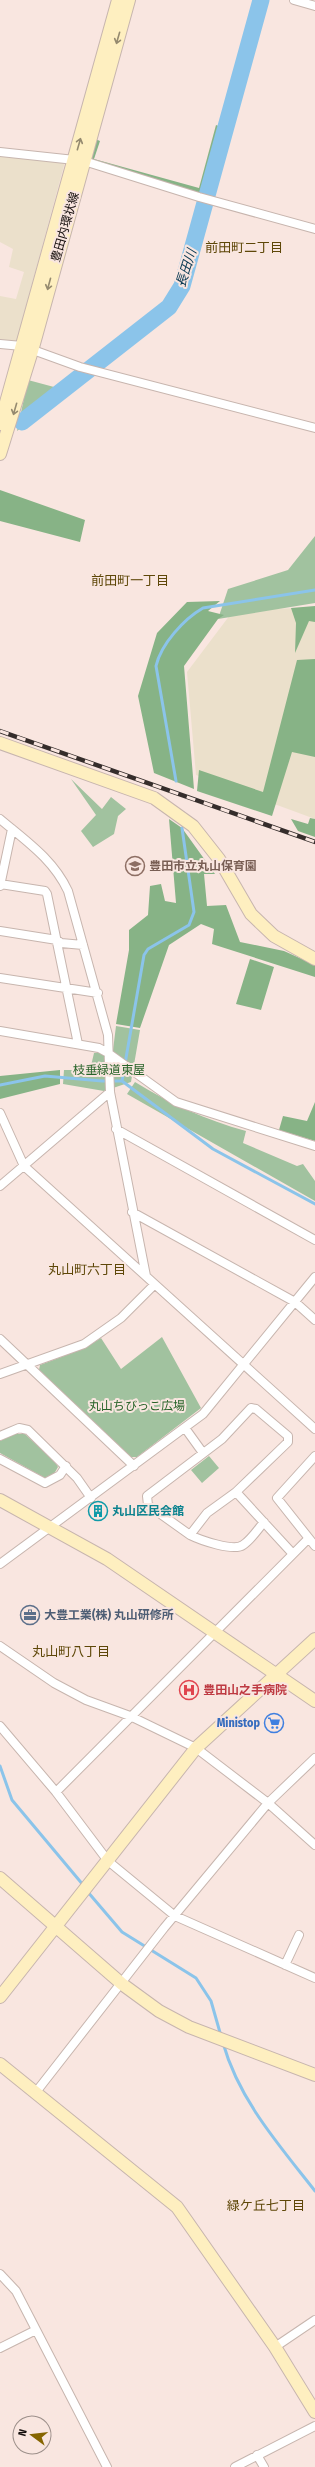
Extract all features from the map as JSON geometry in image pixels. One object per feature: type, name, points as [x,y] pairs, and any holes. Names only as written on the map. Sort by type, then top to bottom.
[{"type":"street","name":"豊田内環状線","points":[[79,161],[118,0]]},
{"type":"street","name":"豊田内環状線","points":[[0,454],[27,349],[79,161],[129,0]]},
{"type":"street","points":[[294,0],[315,6]]},
{"type":"street","points":[[0,152],[79,161],[199,197],[315,229]]},
{"type":"street","points":[[0,344],[27,349],[80,367],[315,428]]},
{"type":"street","name":"豊田内環状線","points":[[0,424],[27,349]]},
{"type":"street","points":[[0,743],[154,798],[193,826],[219,859],[251,914],[274,936],[315,958]]},
{"type":"street","points":[[0,819],[38,850],[61,877],[68,891],[98,993],[108,1035],[108,1053],[111,1076],[110,1091],[132,1212],[146,1276]]},
{"type":"street","points":[[12,829],[2,866],[0,884],[45,891],[57,940],[78,1044]]},
{"type":"street","points":[[0,931],[57,940],[61,943],[83,944]]},
{"type":"street","points":[[0,978],[67,990],[98,993]]},
{"type":"street","points":[[0,1031],[78,1044],[108,1053],[176,1102],[315,1146]]},
{"type":"street","points":[[0,1186],[110,1091]]},
{"type":"street","points":[[0,1113],[3,1126],[24,1166],[315,1430]]},
{"type":"street","points":[[116,1129],[315,1240]]},
{"type":"street","points":[[132,1212],[295,1302],[315,1320]]},
{"type":"street","points":[[0,1564],[51,1528],[203,1414],[244,1366],[315,1277]]},
{"type":"street","points":[[0,1374],[84,1344],[121,1318],[154,1284]]},
{"type":"street","points":[[0,1339],[134,1466]]},
{"type":"street","points":[[190,1535],[206,1513],[236,1492],[288,1442],[288,1436],[256,1409],[251,1408],[222,1439],[148,1496],[148,1505],[190,1535],[230,1548],[237,1548],[244,1545],[264,1522]]},
{"type":"street","points":[[0,1436],[19,1428],[28,1430],[78,1478],[91,1498]]},
{"type":"street","points":[[185,1428],[203,1454]]},
{"type":"street","points":[[315,1456],[277,1498],[315,1546]]},
{"type":"street","points":[[0,1459],[45,1482],[60,1475],[66,1466]]},
{"type":"street","points":[[236,1492],[293,1554]]},
{"type":"street","points":[[0,1500],[107,1559],[315,1701]]},
{"type":"street","points":[[56,1792],[130,1716],[308,1539]]},
{"type":"street","points":[[0,1997],[196,1748],[315,1639]]},
{"type":"street","points":[[0,1646],[54,1683],[80,1697],[130,1716],[196,1748],[268,1803],[315,1845]]},
{"type":"street","points":[[0,1726],[56,1792],[108,1861],[175,1916],[315,1978]]},
{"type":"street","points":[[36,2092],[175,1916],[268,1803],[315,1758]]},
{"type":"street","points":[[0,1878],[122,1984],[174,2020],[315,2074]]},
{"type":"street","points":[[285,1965],[299,1935]]},
{"type":"street","points":[[0,2064],[177,2207],[276,2347],[315,2412]]},
{"type":"street","points":[[0,2274],[16,2291],[107,2467]]},
{"type":"street","points":[[276,2347],[315,2320]]},
{"type":"street","points":[[0,2348],[36,2330]]},
{"type":"street","points":[[234,2467],[315,2426]]},
{"type":"street","points":[[257,2455],[264,2467]]},
{"type":"shaded area","points":[[0,154],[65,162],[16,343],[0,341],[0,296],[16,299],[24,272],[9,267],[13,249],[0,242]]},
{"type":"shaded area","points":[[315,607],[315,819],[196,775],[187,672],[233,611]]},
{"type":"green space","points":[[216,125],[221,127],[201,195],[88,159],[93,138],[100,141],[94,159],[199,188]]},
{"type":"green space","points":[[82,369],[91,373],[17,431],[28,380],[54,387]]},
{"type":"green space","points":[[0,490],[85,520],[80,542],[0,521]]},
{"type":"green space","points":[[315,536],[315,603],[218,619],[228,589],[288,570]]},
{"type":"green space","points":[[220,601],[208,611],[224,615],[218,619],[184,666],[194,789],[154,773],[138,696],[157,633],[187,602]]},
{"type":"green space","points":[[315,606],[315,622],[309,621],[295,653],[296,623],[291,608]]},
{"type":"green space","points":[[315,659],[315,757],[292,752],[272,816],[197,791],[199,770],[263,792],[297,660]]},
{"type":"green space","points":[[71,779],[102,809],[111,797],[126,809],[118,816],[114,834],[93,847],[81,831],[96,815]]},
{"type":"green space","points":[[310,818],[315,819],[315,837],[298,831],[291,819],[308,824]]},
{"type":"green space","points":[[169,819],[182,828],[215,874],[204,874],[207,906],[226,905],[240,942],[284,951],[315,965],[315,977],[212,944],[214,929],[201,924],[169,945],[140,1028],[116,1024],[129,950],[129,930],[148,915],[150,886],[161,884],[165,901],[176,903]]},
{"type":"green space","points":[[250,959],[274,967],[261,1010],[236,1004]]},
{"type":"green space","name":"枝垂緑道東屋","points":[[116,1026],[140,1030],[131,1082],[104,1091],[63,1084],[64,1070],[90,1070],[94,1053],[113,1050]]},
{"type":"green space","points":[[60,1070],[60,1084],[0,1099],[0,1076]]},
{"type":"green space","points":[[135,1082],[189,1111],[246,1131],[243,1143],[297,1166],[303,1164],[315,1181],[315,1201],[127,1094]]},
{"type":"green space","points":[[315,1102],[315,1141],[279,1130],[283,1116],[307,1121]]},
{"type":"green space","name":"丸山ちびっこ広場","points":[[162,1337],[201,1408],[137,1457],[130,1457],[39,1370],[40,1365],[85,1348],[101,1338],[121,1369]]},
{"type":"green space","points":[[15,1434],[25,1434],[55,1462],[58,1467],[54,1474],[45,1478],[0,1453],[0,1441]]},
{"type":"green space","points":[[209,1456],[219,1468],[202,1483],[191,1470]]},
{"type":"waterway","name":"長田川","points":[[22,422],[169,307],[182,286],[261,0]]},
{"type":"waterway","points":[[176,781],[156,666],[168,641],[181,625],[203,608],[315,590]]},
{"type":"waterway","points":[[122,1081],[144,955],[148,949],[189,925],[194,912],[182,828]]},
{"type":"waterway","points":[[0,1085],[45,1076],[102,1081],[122,1081],[213,1149],[315,1204]]},
{"type":"waterway","points":[[0,1766],[12,1800],[84,1886]]},
{"type":"waterway","points":[[87,1891],[122,1932],[196,1978],[211,2001],[221,2036]]},
{"type":"waterway","points":[[223,2043],[230,2064],[250,2103],[274,2139],[315,2191]]},
{"type":"railway","points":[[0,731],[315,842]]},
{"type":"place","name":"豊田市立丸山保育園","points":[[135,866]]},
{"type":"place","name":"丸山区民会館","points":[[98,1511]]},
{"type":"place","name":"大豊工業(株) 丸山研修所","points":[[30,1615]]},
{"type":"place","name":"豊田山之手病院","points":[[189,1690]]},
{"type":"place","name":"Ministop","points":[[274,1723]]},
{"type":"district","name":"前田町二丁目","points":[[244,247]]},
{"type":"district","name":"前田町一丁目","points":[[130,580]]},
{"type":"district","name":"丸山町六丁目","points":[[87,1269]]},
{"type":"district","name":"丸山町八丁目","points":[[71,1651]]},
{"type":"district","name":"緑ケ丘七丁目","points":[[266,2205]]}]
